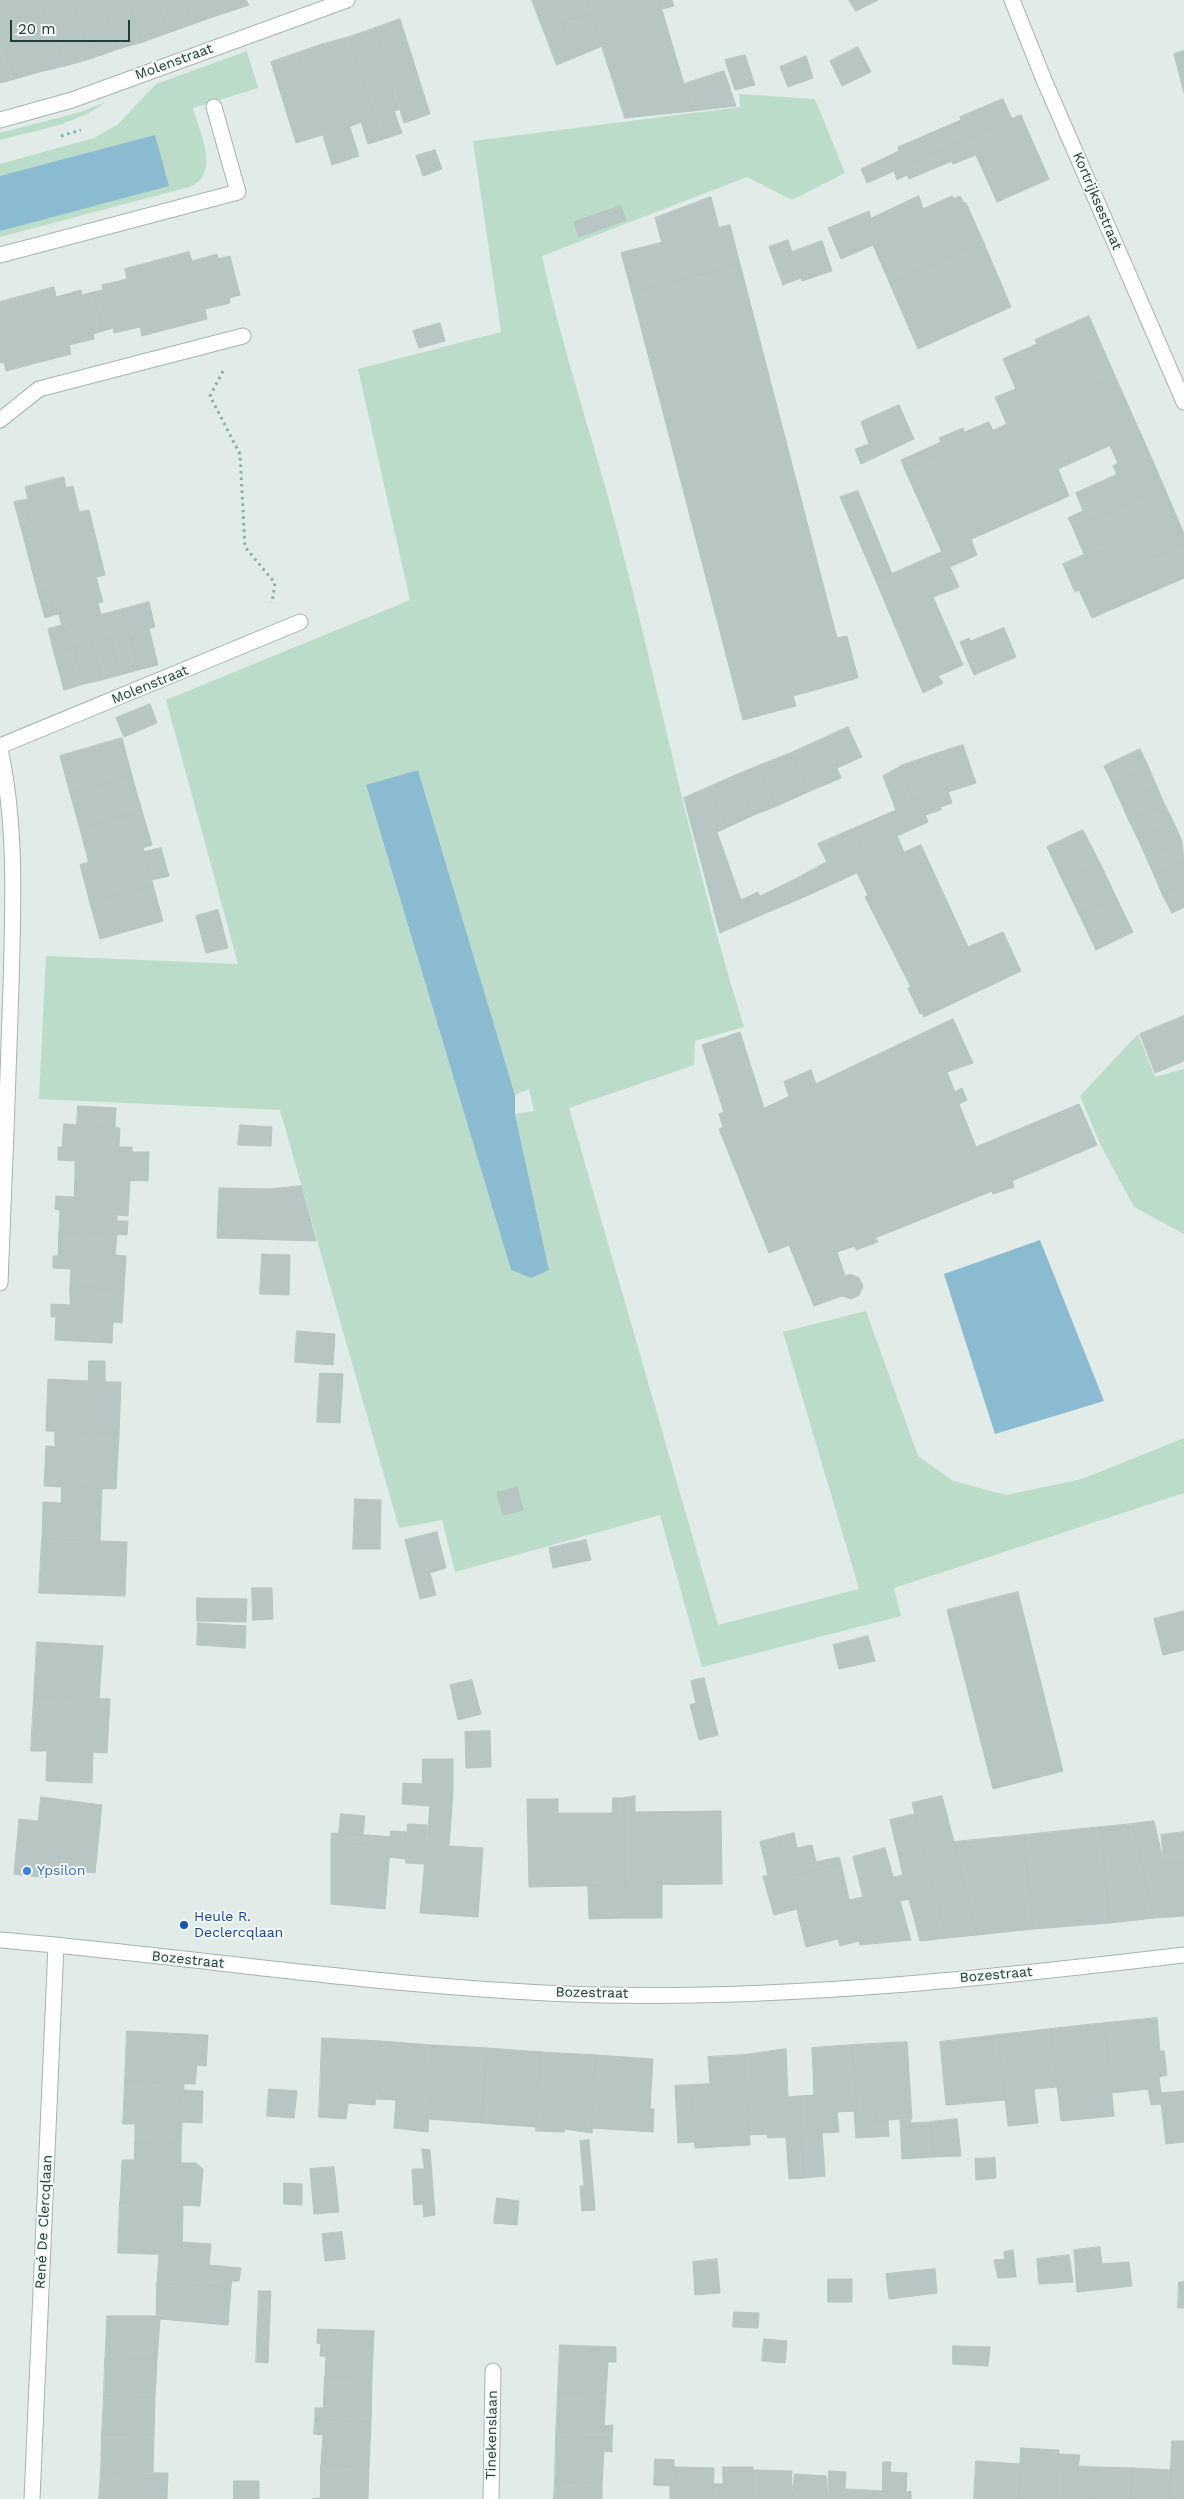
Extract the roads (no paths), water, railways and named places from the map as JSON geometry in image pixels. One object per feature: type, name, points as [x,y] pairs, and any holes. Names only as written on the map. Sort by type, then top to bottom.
[{"type":"street","name":"Molenstraat","points":[[0,120],[72,100],[347,0]]},
{"type":"street","name":"Kortrijksestraat","points":[[1012,0],[1044,80],[1184,402]]},
{"type":"street","points":[[0,255],[238,192],[214,107]]},
{"type":"street","points":[[0,420],[39,389],[243,336]]},
{"type":"street","name":"Molenstraat","points":[[0,748],[300,622]]},
{"type":"street","points":[[0,748],[8,785],[12,898],[6,956],[0,1283]]},
{"type":"street","name":"Bozestraat","points":[[0,1940],[458,1988],[602,1995],[806,1992],[1076,1968],[1184,1955]]},
{"type":"street","name":"René De Clercqlaan","points":[[32,2499],[56,1945]]},
{"type":"street","name":"Tinekenslaan","points":[[490,2499],[492,2370]]},
{"type":"water","points":[[155,135],[169,186],[0,231],[0,176]]},
{"type":"water","points":[[418,770],[515,1095],[515,1114],[549,1270],[531,1278],[511,1270],[366,785]]},
{"type":"water","points":[[1040,1240],[1104,1401],[995,1434],[944,1274]]},
{"type":"place","name":"Ypsilon","points":[[27,1871]]},
{"type":"place","name":"Heule R. Declercqlaan","points":[[184,1925]]}]
